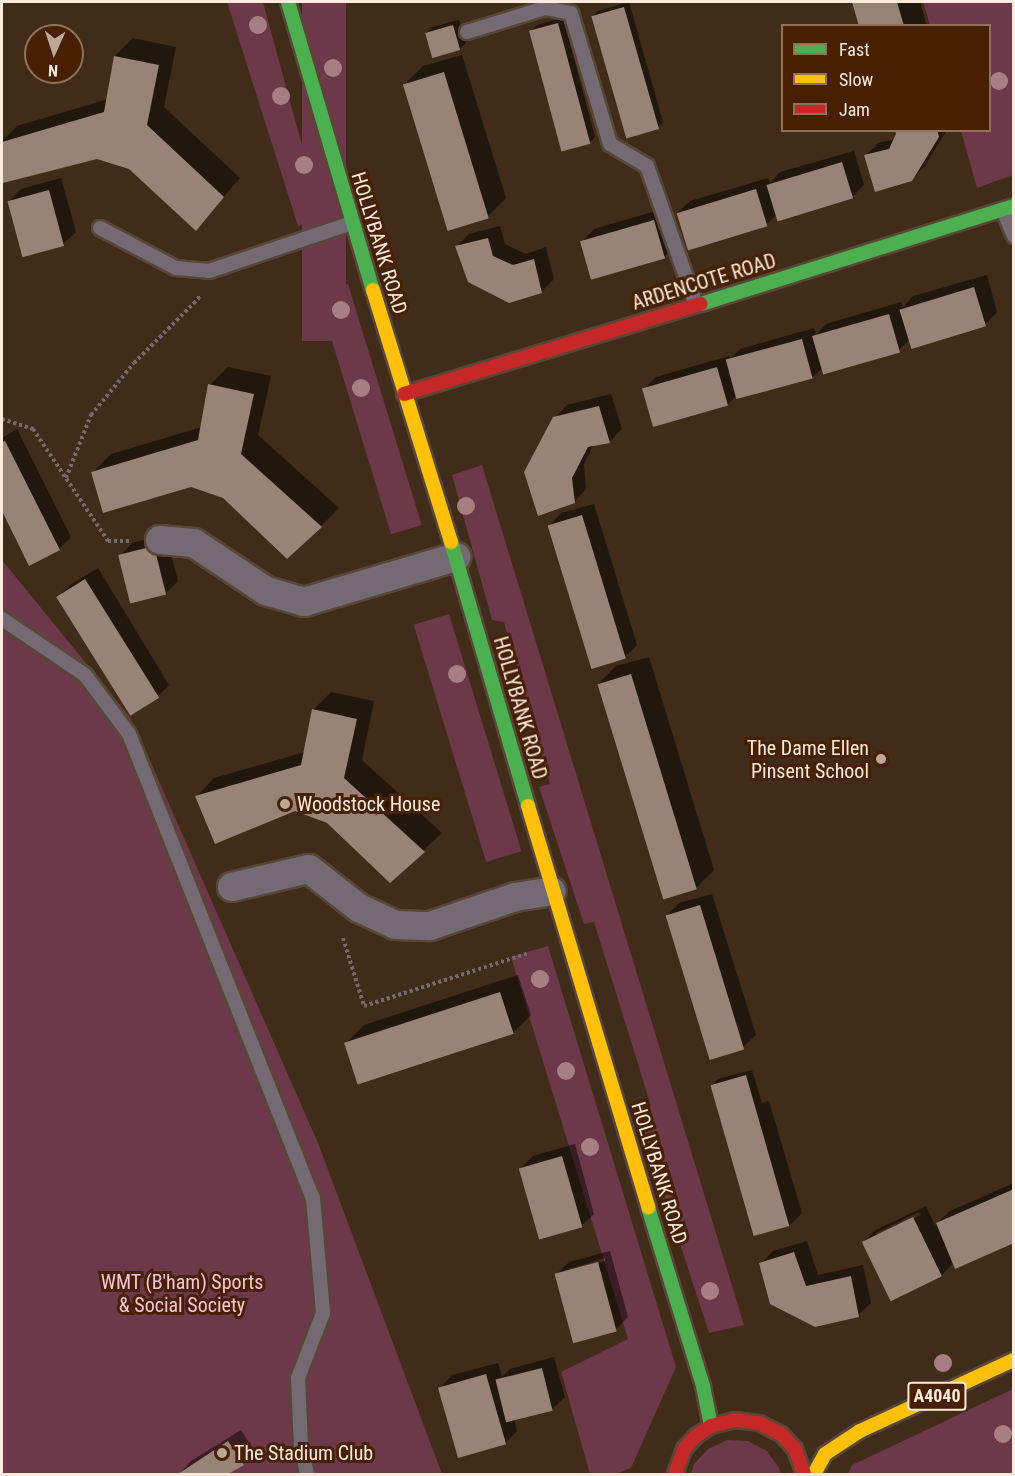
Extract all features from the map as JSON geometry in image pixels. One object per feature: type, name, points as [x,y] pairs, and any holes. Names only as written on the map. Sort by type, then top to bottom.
[{"type":"street","name":"HOLLYBANK ROAD","points":[[288,2],[352,223],[456,557],[552,891],[704,1386],[711,1426]]},
{"type":"street","name":"ARDENCOTE ROAD","points":[[404,394],[1008,208]]},
{"type":"street","points":[[160,540],[194,543],[266,591],[304,602],[456,557]]},
{"type":"street","points":[[232,887],[309,870],[359,908],[395,925],[419,926],[430,926],[515,897],[552,891]]},
{"type":"street","name":"A4040","points":[[814,1474],[825,1454],[860,1431],[1014,1360]]},
{"type":"street","points":[[675,1474],[684,1449],[696,1436],[711,1426],[735,1420],[759,1423],[781,1434],[795,1449],[804,1474]]},
{"type":"street","name":"A4040","points":[[837,1432],[860,1431]]},
{"type":"street","points":[[781,1434],[803,1433]]},
{"type":"lane","points":[[467,32],[545,8],[571,13],[610,144],[648,166],[696,305]]},
{"type":"lane","points":[[1008,208],[1014,236]]},
{"type":"lane","points":[[100,228],[176,268],[209,271],[352,223]]},
{"type":"lane","points":[[2,619],[84,675],[129,734],[313,1197],[323,1313],[298,1378],[301,1447],[307,1474]]},
{"type":"path","points":[[66,478],[92,416],[134,363],[198,299],[209,271]]},
{"type":"path","points":[[2,419],[33,429],[108,541],[160,540]]},
{"type":"path","points":[[343,938],[364,1006],[529,954]]},
{"type":"green space","points":[[227,2],[263,2],[322,219],[298,226]]},
{"type":"green space","points":[[302,2],[346,2],[346,341],[302,341]]},
{"type":"green space","points":[[923,2],[1013,2],[1013,175],[977,188],[961,132],[991,132],[991,24],[930,24]]},
{"type":"green space","points":[[348,284],[422,525],[391,534],[317,293]]},
{"type":"green space","points":[[482,465],[744,1325],[709,1333],[637,1111],[651,1106],[594,922],[584,924],[539,787],[550,784],[504,622],[492,620],[452,475]]},
{"type":"green space","name":"WMT (B'ham) Sports & Social Society","points":[[2,560],[129,716],[137,731],[318,1143],[442,1474],[2,1474]]},
{"type":"green space","points":[[449,614],[522,851],[486,862],[414,625]]},
{"type":"green space","points":[[548,946],[676,1367],[631,1468],[616,1474],[590,1474],[561,1372],[628,1339],[511,957]]},
{"type":"green space","points":[[1013,1389],[1013,1474],[848,1474],[852,1465]]},
{"type":"green space","points":[[727,1440],[748,1441],[767,1451],[781,1474],[691,1474],[694,1464],[708,1449]]},
{"type":"building","points":[[852,2],[897,2],[903,24],[858,24]]},
{"type":"building","points":[[624,7],[659,129],[626,138],[591,16]]},
{"type":"building","points":[[558,23],[590,144],[561,152],[529,31]]},
{"type":"building","points":[[453,25],[460,50],[432,58],[425,33]]},
{"type":"building","points":[[114,56],[159,65],[147,125],[224,197],[196,231],[129,169],[97,159],[3,183],[2,142],[104,112]]},
{"type":"building","points":[[444,72],[489,218],[448,231],[403,85]]},
{"type":"building","points":[[896,132],[938,132],[939,137],[912,181],[875,192],[864,155],[889,149]]},
{"type":"building","points":[[842,162],[853,198],[778,221],[766,185]]},
{"type":"building","points":[[756,189],[767,226],[688,251],[677,213]]},
{"type":"building","points":[[49,190],[64,246],[22,257],[7,201]]},
{"type":"building","points":[[654,220],[665,258],[591,280],[580,241]]},
{"type":"building","points":[[488,238],[493,256],[513,265],[534,259],[542,293],[509,303],[468,282],[455,246]]},
{"type":"building","points":[[974,287],[986,326],[911,349],[899,310]]},
{"type":"building","points":[[889,314],[900,352],[823,375],[812,336]]},
{"type":"building","points":[[802,339],[813,379],[736,399],[726,359]]},
{"type":"building","points":[[717,367],[728,405],[653,427],[642,388]]},
{"type":"building","points":[[208,384],[254,394],[241,454],[322,527],[287,559],[223,498],[191,487],[103,513],[91,472],[198,440]]},
{"type":"building","points":[[599,406],[610,443],[588,447],[572,478],[575,503],[538,516],[524,472],[553,417]]},
{"type":"building","points":[[5,441],[60,550],[29,566],[2,511],[2,442]]},
{"type":"building","points":[[582,515],[626,658],[591,669],[548,526]]},
{"type":"building","points":[[154,546],[166,595],[130,603],[118,555]]},
{"type":"building","points":[[85,579],[159,698],[130,716],[56,597]]},
{"type":"building","points":[[631,674],[697,889],[663,899],[598,684]]},
{"type":"building","name":"Woodstock House","points":[[312,709],[357,719],[344,778],[425,852],[390,883],[327,823],[295,811],[215,844],[195,796],[301,765]]},
{"type":"building","points":[[700,905],[744,1049],[710,1060],[666,916]]},
{"type":"building","points":[[500,992],[514,1034],[358,1085],[344,1043]]},
{"type":"building","points":[[746,1075],[789,1226],[754,1236],[710,1085]]},
{"type":"building","points":[[562,1156],[582,1227],[539,1240],[519,1168]]},
{"type":"building","points":[[1014,1189],[1014,1243],[955,1269],[936,1223]]},
{"type":"building","points":[[913,1217],[942,1276],[891,1301],[862,1242]]},
{"type":"building","points":[[794,1252],[806,1286],[851,1276],[859,1317],[815,1327],[770,1304],[759,1263]]},
{"type":"building","points":[[598,1262],[617,1332],[573,1343],[555,1274]]},
{"type":"building","points":[[542,1368],[553,1411],[506,1422],[495,1380]]},
{"type":"building","points":[[486,1374],[506,1444],[458,1458],[438,1388]]},
{"type":"building","name":"The Stadium Club","points":[[228,1441],[244,1465],[228,1474],[178,1474]]},
{"type":"traffic: fast","points":[[288,2],[373,290]]},
{"type":"traffic: fast","points":[[701,304],[1014,206]]},
{"type":"traffic: fast","points":[[451,542],[528,806]]},
{"type":"traffic: fast","points":[[648,1207],[703,1386],[711,1426]]},
{"type":"traffic: slow","points":[[373,290],[451,542]]},
{"type":"traffic: slow","points":[[528,806],[648,1207]]},
{"type":"traffic: slow","points":[[814,1474],[825,1454],[860,1431],[1014,1360]]},
{"type":"traffic: jam","points":[[404,394],[701,304]]},
{"type":"traffic: jam","points":[[675,1474],[684,1449],[696,1436],[711,1426],[735,1420],[759,1423],[781,1434],[795,1449],[804,1474]]},
{"type":"place","name":"The Dame Ellen Pinsent School","points":[[881,759]]},
{"type":"place","name":"Woodstock House","points":[[285,804]]},
{"type":"place","name":"The Stadium Club","points":[[222,1453]]}]
